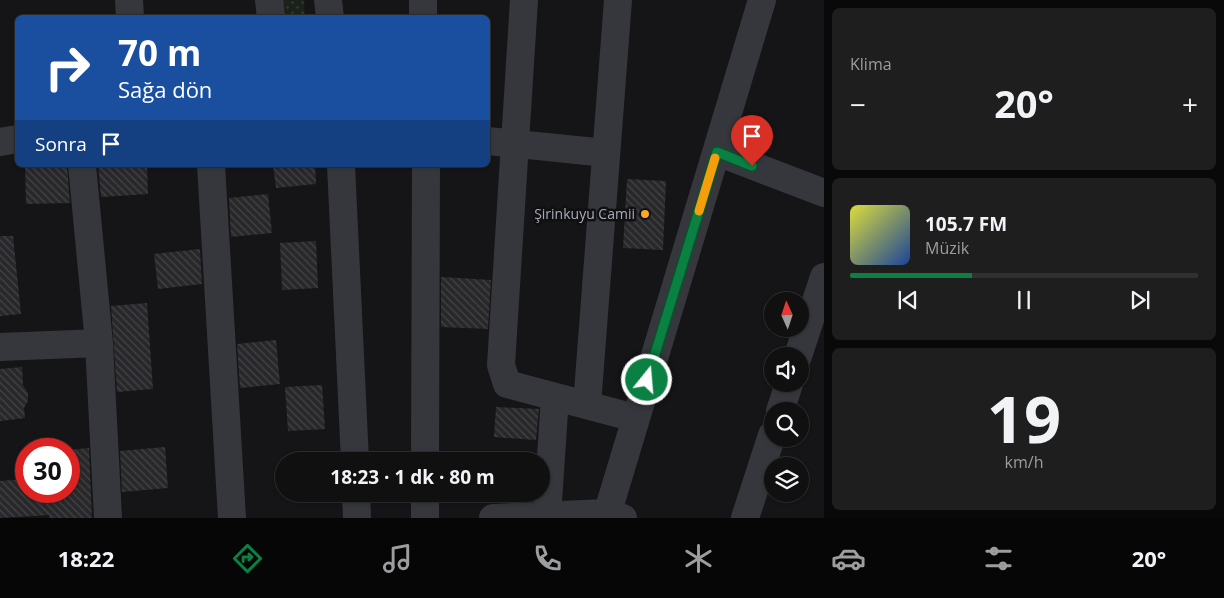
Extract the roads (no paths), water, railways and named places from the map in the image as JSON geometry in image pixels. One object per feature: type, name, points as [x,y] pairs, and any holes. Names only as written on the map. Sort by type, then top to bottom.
[{"type":"street","points":[[129,0],[130,15]]},
{"type":"street","points":[[269,0],[271,15]]},
{"type":"street","points":[[328,0],[330,15]]},
{"type":"street","points":[[423,0],[423,15]]},
{"type":"street","points":[[524,0],[501,365],[507,384],[636,418]]},
{"type":"street","points":[[587,406],[618,0]]},
{"type":"street","points":[[493,518],[612,516],[636,418],[762,0]]},
{"type":"street","points":[[0,142],[15,140]]},
{"type":"street","points":[[490,141],[606,153]]},
{"type":"street","points":[[717,152],[824,193]]},
{"type":"street","points":[[82,167],[99,343],[108,518]]},
{"type":"street","points":[[211,167],[232,518]]},
{"type":"street","points":[[341,167],[354,452]]},
{"type":"street","points":[[425,452],[426,167]]},
{"type":"street","points":[[801,347],[824,278]]},
{"type":"street","points":[[0,347],[99,343]]},
{"type":"street","points":[[547,516],[555,398]]},
{"type":"street","points":[[745,518],[768,447]]},
{"type":"street","points":[[356,502],[357,518]]},
{"type":"street","points":[[425,502],[425,518]]},
{"type":"place","name":"Şirinkuyu Camii","points":[[645,214]]}]
